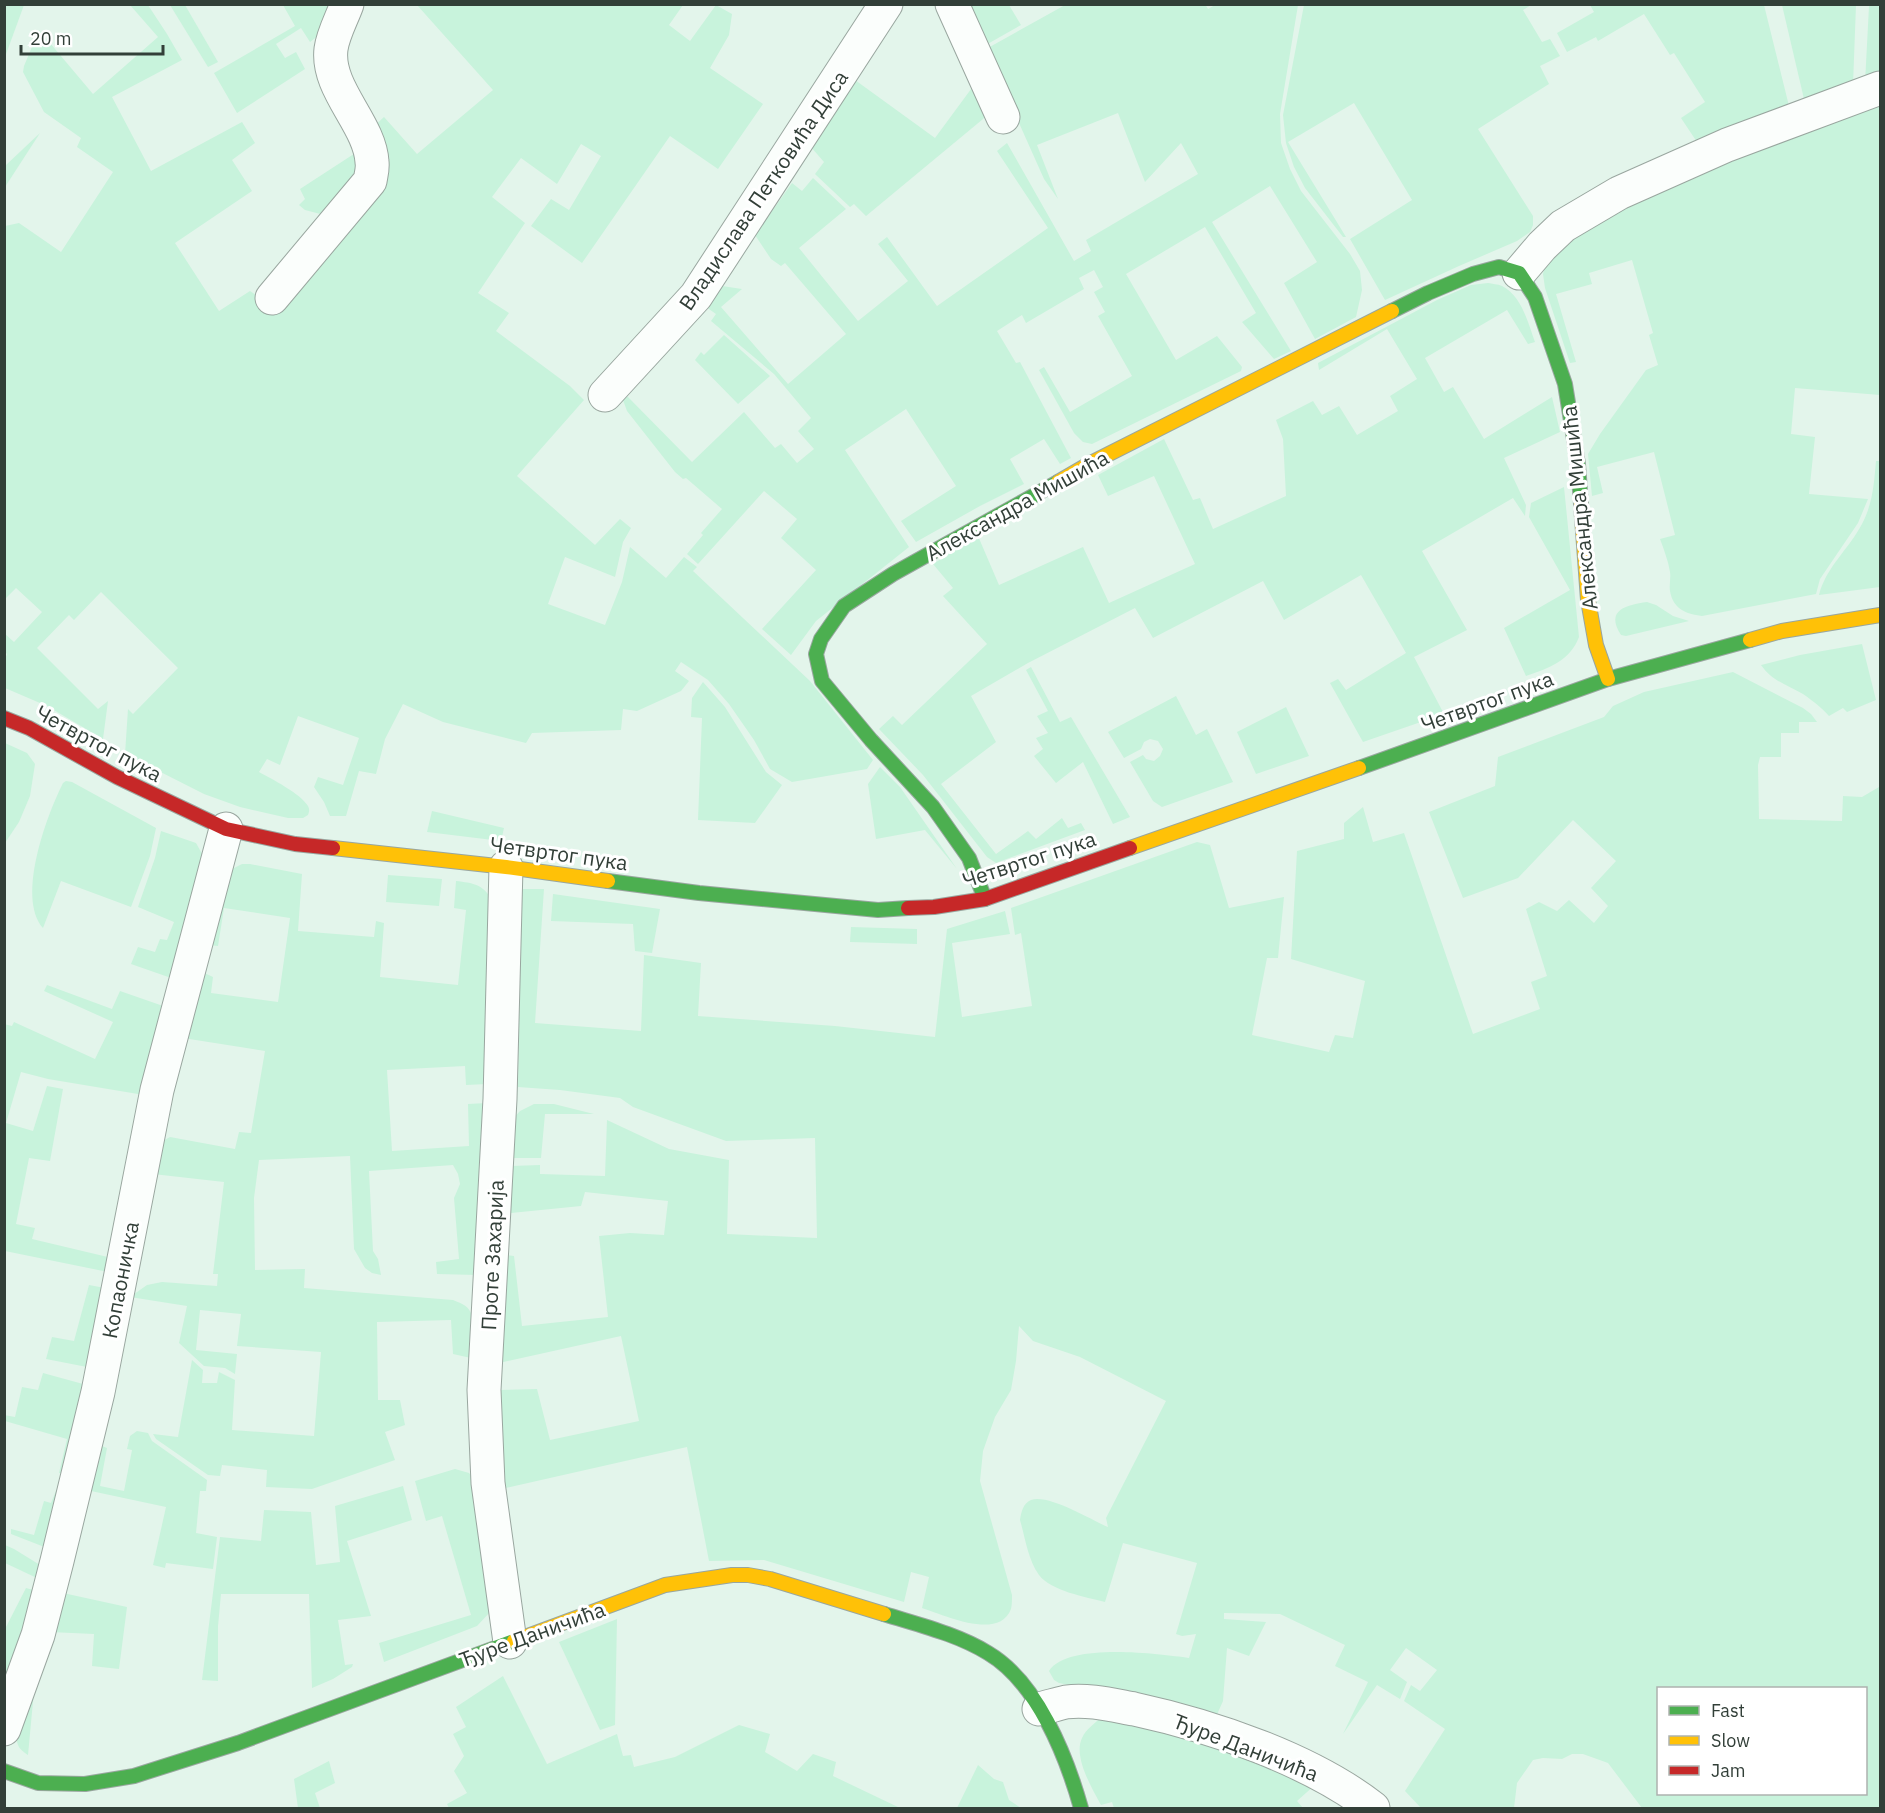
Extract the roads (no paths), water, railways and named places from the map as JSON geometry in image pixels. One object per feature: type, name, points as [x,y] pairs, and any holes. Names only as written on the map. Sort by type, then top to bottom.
[{"type":"street","points":[[272,298],[370,181],[373,163],[369,146],[339,88],[331,67],[331,48],[347,4]]},
{"type":"street","name":"Владислава Петковића Диса","points":[[605,395],[696,296],[886,4]]},
{"type":"street","points":[[952,4],[1003,117]]},
{"type":"street","points":[[1519,273],[1563,226],[1619,193],[1727,145],[1881,88]]},
{"type":"street","name":"Александра Мишића","points":[[985,899],[969,858],[933,807],[822,681],[816,654],[821,639],[844,606],[893,574],[1089,464],[1428,293],[1473,274],[1499,267],[1519,273],[1535,297],[1565,384],[1578,464],[1588,600],[1596,645],[1608,679]]},
{"type":"street","name":"Четвртог пука","points":[[4,718],[28,728],[177,807],[226,829],[295,844],[506,867],[699,893],[878,910],[934,907],[985,899],[1433,743],[1608,679],[1782,631],[1881,615]]},
{"type":"street","name":"Копаоничка","points":[[4,1729],[38,1635],[57,1560],[98,1392],[157,1090],[226,829]]},
{"type":"street","name":"Проте Захарија","points":[[506,867],[500,1099],[484,1390],[488,1483],[510,1642]]},
{"type":"street","name":"Ђуре Даничића","points":[[4,1771],[38,1783],[85,1784],[134,1776],[238,1743],[665,1585],[712,1577],[743,1575],[765,1578],[821,1593],[911,1622],[969,1643],[999,1660],[1018,1678],[1039,1709],[1059,1748],[1081,1809]]},
{"type":"street","name":"Ђуре Даничића","points":[[1039,1709],[1066,1702],[1112,1704],[1225,1734],[1280,1756],[1344,1788],[1373,1809]]}]
